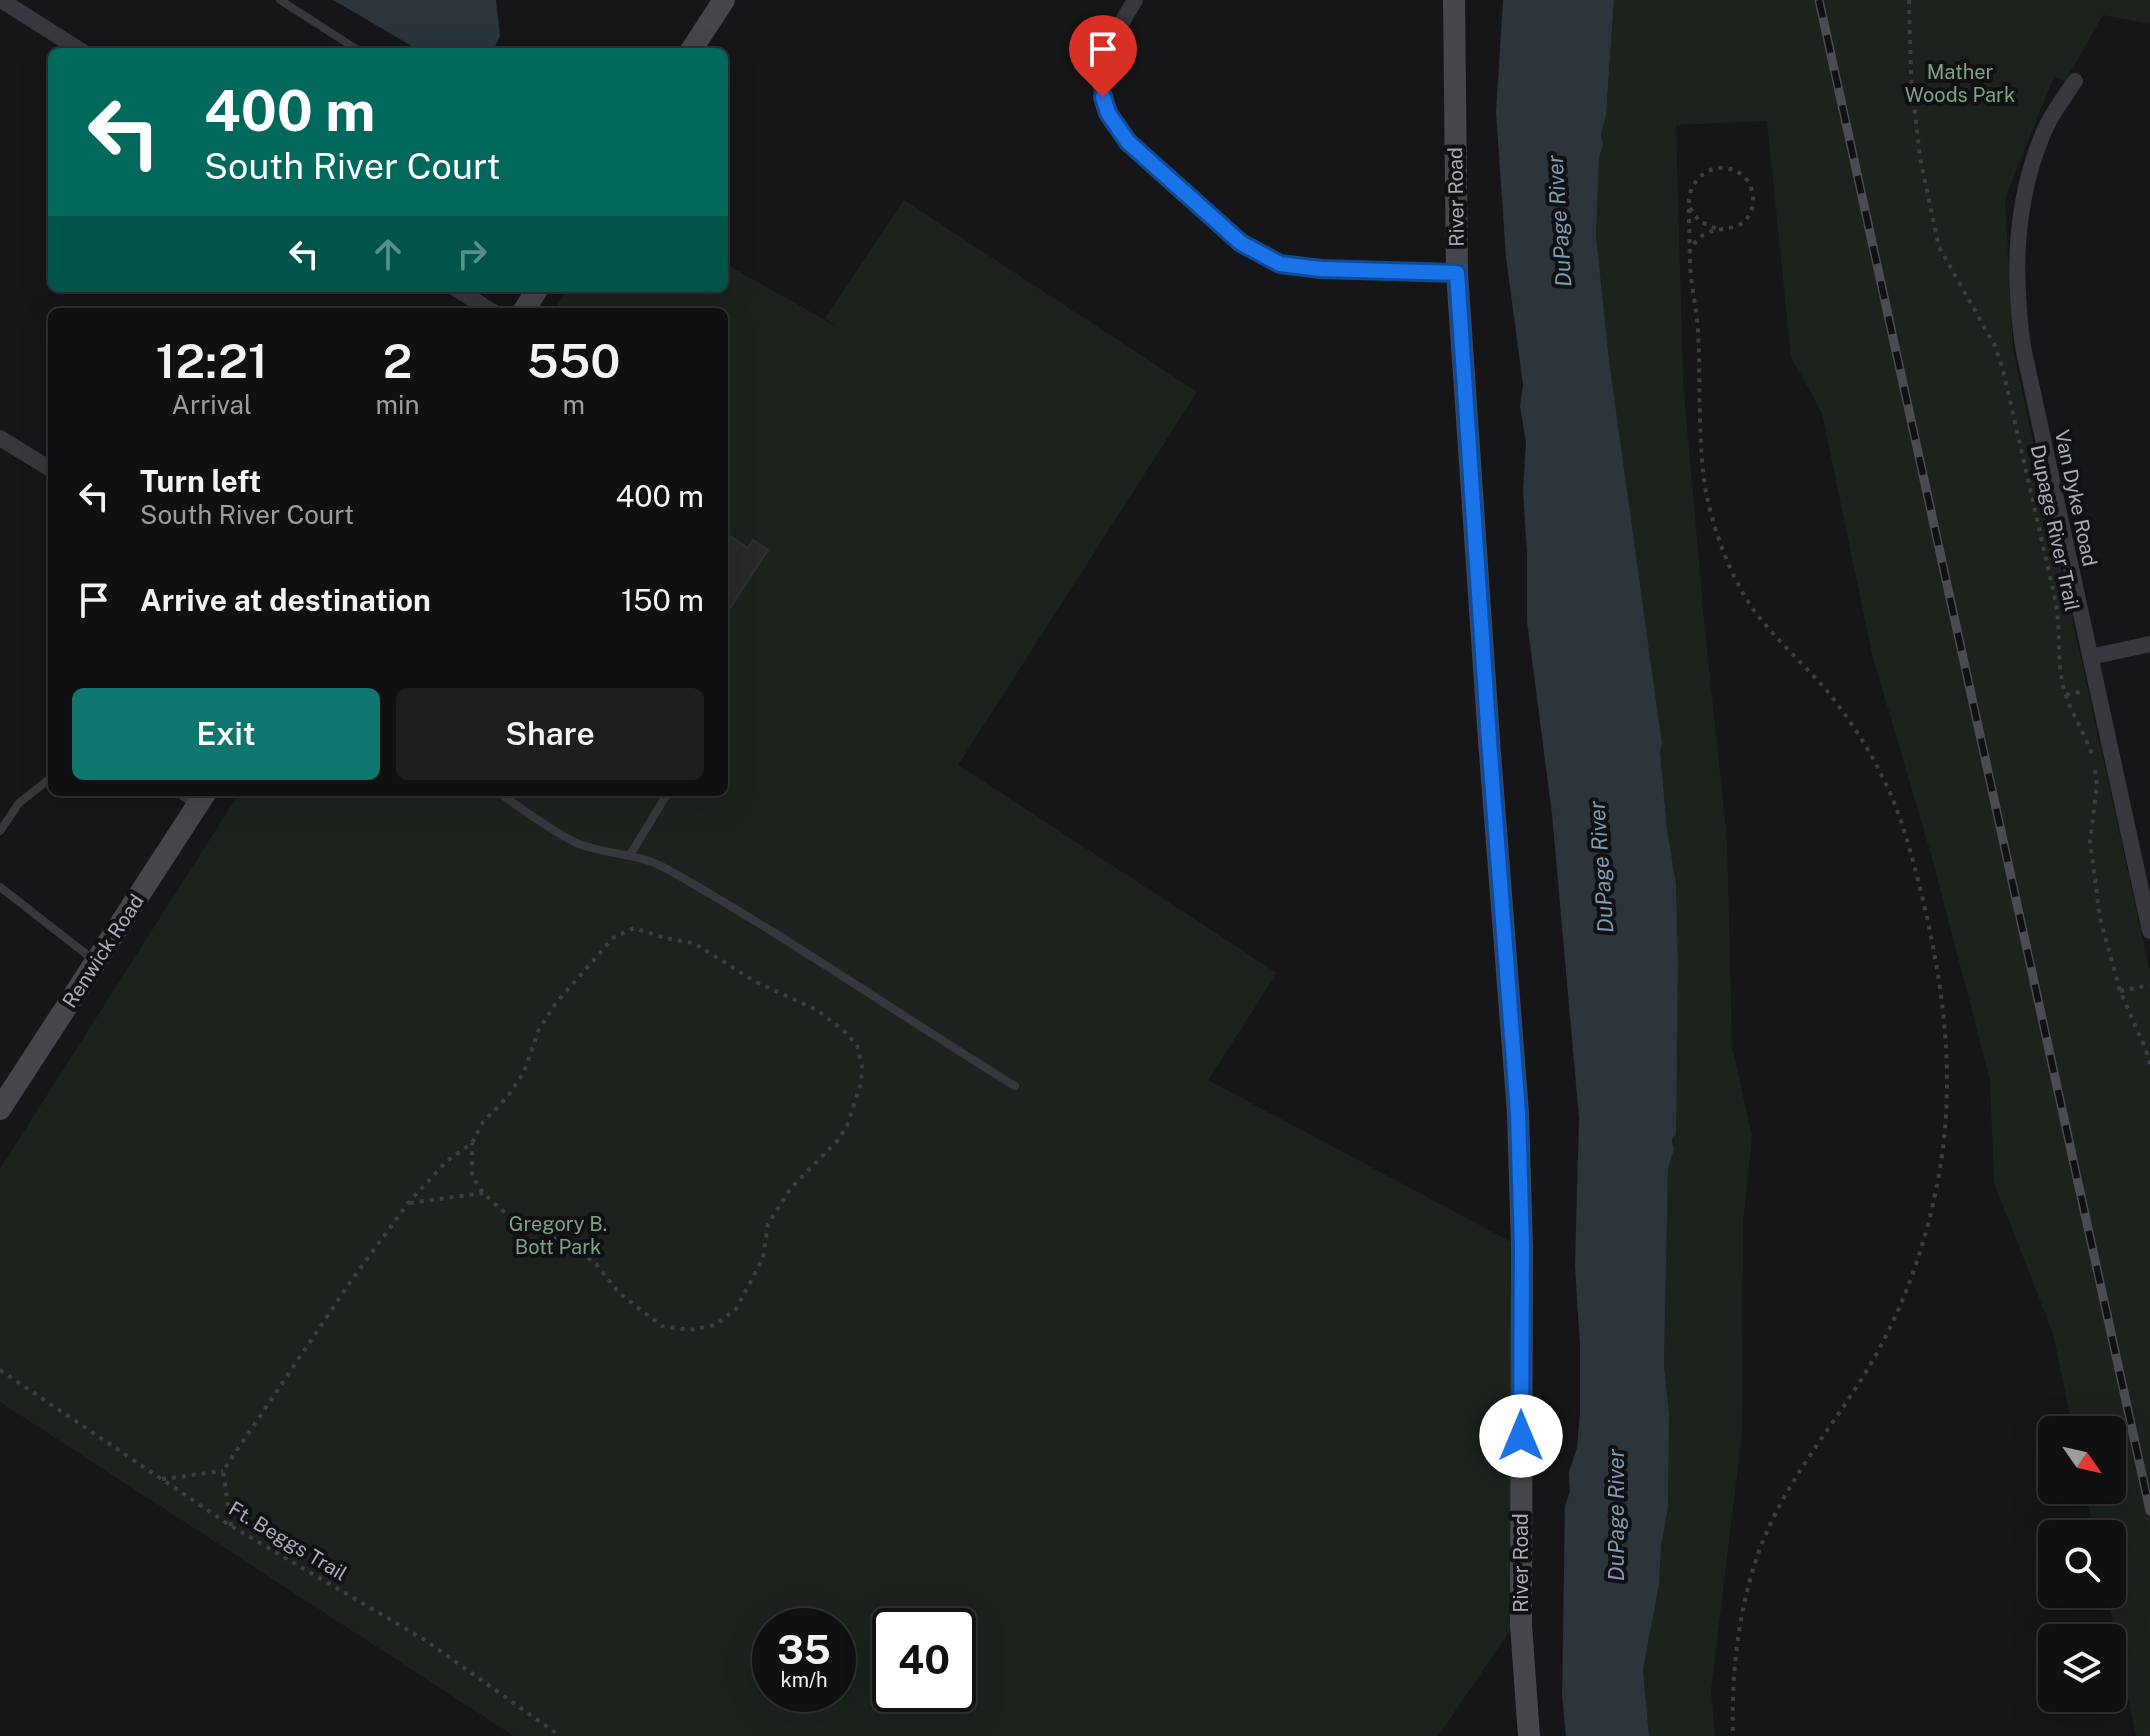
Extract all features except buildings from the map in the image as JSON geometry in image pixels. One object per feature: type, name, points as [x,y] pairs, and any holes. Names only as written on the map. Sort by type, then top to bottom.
[{"type":"street","points":[[1,0],[77,48]]},
{"type":"street","points":[[693,48],[724,0]]},
{"type":"street","points":[[1135,0],[1103,54],[1099,81],[1108,113],[1128,142],[1241,243],[1280,264],[1321,269],[1457,273]]},
{"type":"street","name":"River Road","points":[[1454,0],[1457,273],[1518,1113],[1522,1247],[1521,1625],[1529,1736]]},
{"type":"street","name":"Van Dyke Road","points":[[2075,81],[2043,132],[2023,194],[2016,250],[2016,295],[2023,347],[2150,931]]},
{"type":"street","points":[[461,292],[487,308]]},
{"type":"street","points":[[0,438],[48,468]]},
{"type":"street","points":[[2090,657],[2150,644]]},
{"type":"street","name":"Renwick Road","points":[[0,1109],[201,799]]},
{"type":"lane","points":[[280,0],[355,48]]},
{"type":"lane","points":[[0,831],[19,803],[48,780]]},
{"type":"lane","points":[[503,796],[578,844],[663,866],[777,932],[885,1006],[1015,1086]]},
{"type":"lane","points":[[630,855],[666,796]]},
{"type":"lane","points":[[0,887],[95,962]]},
{"type":"path","name":"Dupage River Trail","points":[[1909,0],[1911,77],[1920,158],[1939,247],[1995,346],[2014,408],[2061,630],[2060,670],[2066,695],[2087,739],[2095,766],[2097,785],[2090,841],[2100,918],[2120,991],[2150,1066]]},
{"type":"path","points":[[1689,253],[1702,236],[1741,223],[1749,215],[1753,199],[1750,185],[1742,175],[1724,167],[1709,170],[1698,178],[1689,206],[1689,253],[1698,328],[1707,497],[1738,581],[1761,620],[1814,674],[1864,742],[1884,779],[1901,819],[1928,922],[1942,996],[1946,1045],[1942,1153],[1925,1238],[1908,1287],[1882,1344],[1793,1479],[1759,1553],[1744,1600],[1736,1653],[1733,1736]]},
{"type":"path","points":[[1689,206],[1699,221],[1718,230]]},
{"type":"path","points":[[231,1526],[223,1471],[349,1284],[408,1203],[447,1161],[472,1143],[483,1122],[508,1096],[524,1072],[539,1029],[556,1003],[613,938],[634,928],[694,943],[756,982],[817,1010],[857,1045],[862,1066],[861,1083],[847,1126],[838,1140],[790,1189],[768,1224],[763,1258],[736,1309],[715,1325],[690,1330],[662,1326],[619,1293],[596,1264],[569,1244],[516,1223],[483,1193],[472,1176],[472,1143]]},
{"type":"path","points":[[2120,991],[2150,985]]},
{"type":"path","points":[[408,1203],[483,1193]]},
{"type":"path","name":"Ft. Beggs Trail","points":[[0,1370],[231,1526],[425,1640],[560,1736]]},
{"type":"path","points":[[159,1479],[223,1471]]},
{"type":"green space","name":"Mather Woods Park","points":[[1614,0],[2150,0],[2150,24],[2103,15],[2065,81],[2054,76],[2005,199],[2013,350],[2150,972],[2150,1736],[2136,1736],[2126,1687],[2126,1624],[2113,1624],[2110,1608],[2126,1608],[2126,1520],[2091,1520],[2088,1504],[2126,1504],[2126,1416],[2070,1416],[2053,1333],[1994,1183],[1990,1080],[1933,861],[1872,654],[1822,413],[1791,357],[1767,121],[1676,125],[1683,381],[1727,839],[1732,1046],[1752,1137],[1743,1222],[1742,1433],[1711,1690],[1715,1736],[1649,1736],[1643,1670],[1659,1585],[1661,1546],[1668,1508],[1669,1413],[1664,1365],[1668,1169],[1674,1149],[1678,965],[1676,884],[1667,829],[1660,751],[1662,744],[1609,360],[1596,235],[1599,158],[1606,115]]},
{"type":"green space","name":"Gregory B. Bott Park","points":[[904,200],[1197,392],[958,765],[1277,973],[1208,1080],[1515,1244],[1516,1622],[1438,1736],[514,1736],[0,1402],[0,1169],[237,796],[728,796],[728,308],[555,308],[566,292],[728,292],[728,265],[839,328],[825,318]]},
{"type":"water","points":[[333,0],[496,0],[500,36],[494,48],[415,48]]},
{"type":"water","name":"DuPage River","points":[[1503,0],[1614,0],[1606,115],[1599,158],[1596,235],[1609,360],[1662,744],[1660,751],[1667,829],[1676,884],[1678,965],[1676,1134],[1672,1140],[1674,1149],[1668,1169],[1664,1365],[1669,1413],[1668,1508],[1661,1546],[1659,1585],[1643,1670],[1649,1736],[1566,1736],[1562,1695],[1565,1506],[1570,1491],[1569,1472],[1577,1448],[1580,1412],[1575,1266],[1579,1118],[1552,814],[1527,621],[1523,490],[1526,442],[1520,406],[1523,385],[1506,257],[1496,112]]},
{"type":"railway","points":[[1819,0],[2150,1511]]},
{"type":"route","points":[[1103,97],[1108,113],[1128,142],[1241,243],[1280,264],[1321,269],[1457,273],[1518,1113],[1522,1247],[1521,1436]]}]
